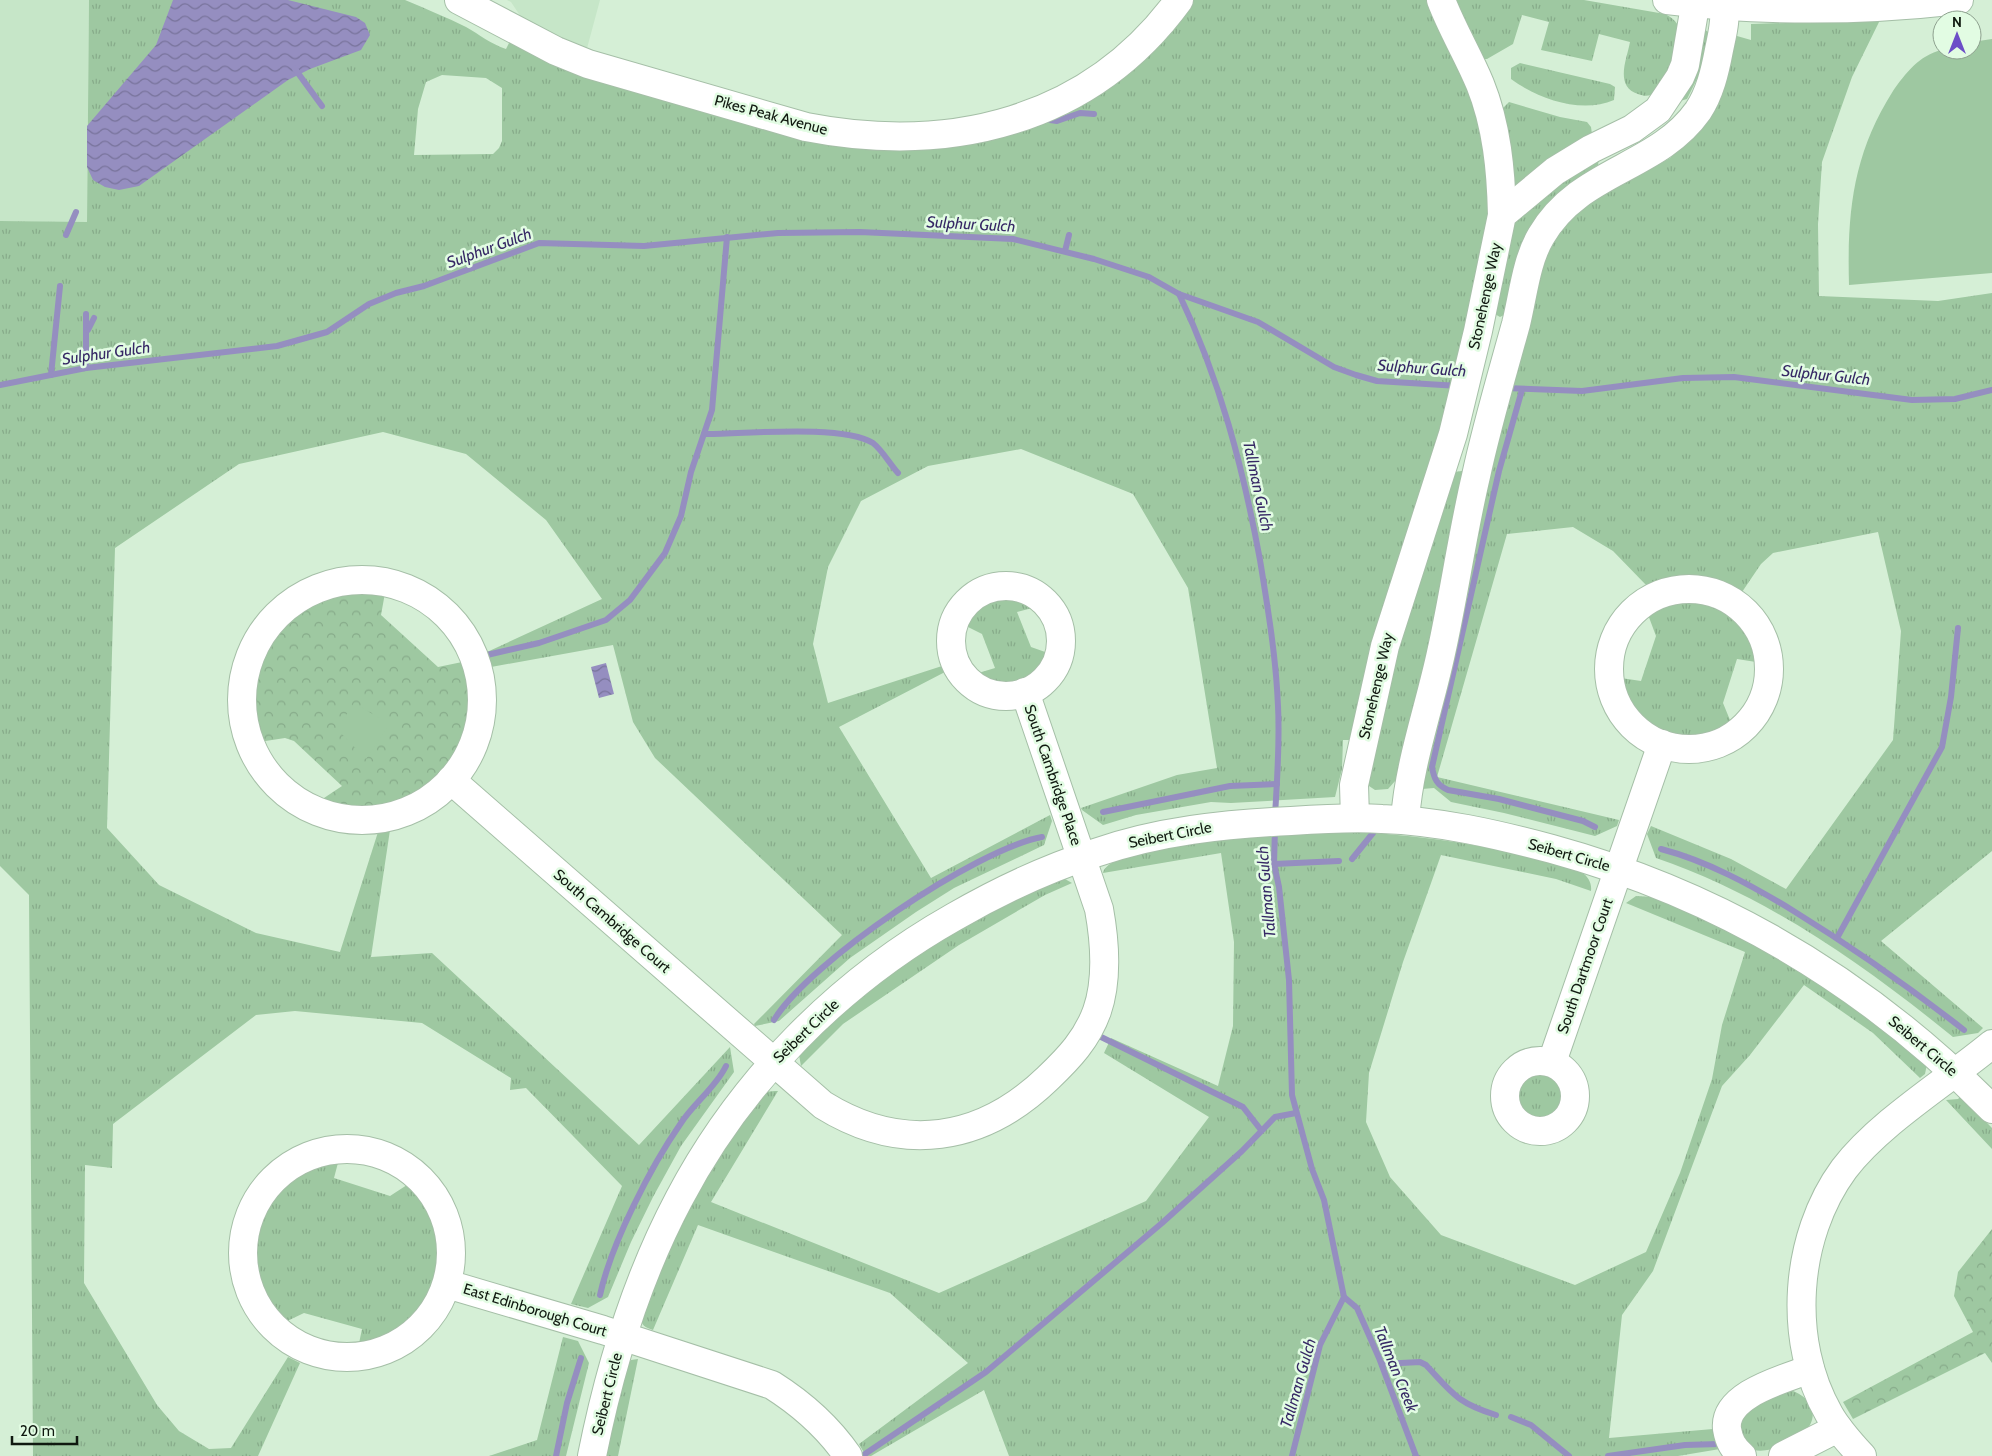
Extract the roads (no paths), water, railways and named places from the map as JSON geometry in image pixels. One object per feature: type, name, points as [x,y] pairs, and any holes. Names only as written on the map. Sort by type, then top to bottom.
[{"type":"street","name":"Pikes Peak Avenue","points":[[458,0],[556,51],[588,64],[806,127],[844,133],[876,135],[917,135],[968,131],[1011,121],[1041,110],[1084,89],[1115,68],[1153,31],[1180,0]]},
{"type":"street","name":"Stonehenge Way","points":[[1355,818],[1354,785],[1385,646],[1453,434],[1478,331],[1502,216],[1502,185],[1491,117],[1479,82],[1441,0]]},
{"type":"street","points":[[1667,0],[1822,10],[1959,0]]},
{"type":"street","points":[[1502,216],[1555,171],[1591,149],[1632,129],[1658,110],[1680,77],[1685,65],[1695,2]]},
{"type":"street","points":[[1405,820],[1410,772],[1441,656],[1484,438],[1534,253],[1549,223],[1572,198],[1590,185],[1634,162],[1671,138],[1698,110],[1715,71],[1723,3]]},
{"type":"street","points":[[364,581],[394,585],[408,590],[422,597],[446,615],[465,639],[472,653],[482,697],[479,727],[474,741],[461,768],[451,780],[417,806],[391,816],[362,820],[341,818],[320,812],[294,799],[283,790],[264,769],[250,744],[242,702],[249,660],[254,647],[270,623],[293,602],[313,591],[334,584],[364,581]]},
{"type":"street","points":[[1003,586],[1032,592],[1047,604],[1057,620],[1061,649],[1055,667],[1042,682],[1025,692],[1006,696],[986,692],[969,682],[955,661],[951,637],[956,618],[967,601],[984,590],[1003,586]]},
{"type":"street","points":[[1688,589],[1715,594],[1740,607],[1758,628],[1764,641],[1770,668],[1765,696],[1751,720],[1729,738],[1710,746],[1689,749],[1662,744],[1638,730],[1620,709],[1614,696],[1610,676],[1610,656],[1614,642],[1628,618],[1643,604],[1661,594],[1688,589]]},
{"type":"street","name":"South Cambridge Place","points":[[773,1063],[809,1094],[835,1112],[865,1126],[894,1132],[924,1134],[967,1130],[990,1121],[1017,1105],[1037,1089],[1075,1052],[1089,1031],[1099,1004],[1104,968],[1102,929],[1094,891],[1025,692]]},
{"type":"street","name":"South Dartmoor Court","points":[[1552,1062],[1662,744]]},
{"type":"street","name":"South Cambridge Court","points":[[451,780],[773,1063]]},
{"type":"street","name":"Seibert Circle","points":[[592,1456],[622,1337],[641,1278],[679,1198],[725,1125],[773,1063],[845,992],[905,947],[998,893],[1081,858],[1154,837],[1244,823],[1355,818],[1405,820],[1433,823],[1506,837],[1618,870],[1697,901],[1782,944],[1840,980],[1955,1073],[1992,1109]]},
{"type":"street","points":[[1862,1456],[1838,1428],[1822,1401],[1810,1369],[1802,1319],[1803,1274],[1815,1226],[1828,1197],[1845,1168],[1882,1130],[1992,1044]]},
{"type":"street","name":"East Edinborough Court","points":[[334,1150],[371,1152],[405,1166],[423,1182],[438,1201],[448,1224],[451,1242],[452,1260],[448,1284],[430,1318],[400,1344],[363,1357],[338,1357],[318,1354],[300,1347],[278,1332],[254,1302],[243,1265],[246,1226],[262,1192],[279,1174],[294,1164],[310,1156],[334,1150]]},
{"type":"street","name":"East Edinborough Court","points":[[448,1284],[622,1337],[772,1386],[797,1401],[822,1424],[848,1456]]},
{"type":"street","points":[[1742,1456],[1730,1443],[1728,1436],[1728,1416],[1732,1408],[1747,1395],[1810,1369]]},
{"type":"street","points":[[1783,1456],[1838,1428]]},
{"type":"water","points":[[173,0],[288,0],[356,17],[365,23],[370,35],[361,50],[310,69],[288,80],[139,186],[119,190],[105,187],[93,180],[87,167],[87,126],[156,45]]},
{"type":"water","points":[[606,663],[614,694],[599,698],[591,667]]},
{"type":"waterway","points":[[295,69],[322,106]]},
{"type":"waterway","points":[[1050,120],[1057,121],[1080,113],[1094,114]]},
{"type":"waterway","points":[[66,235],[76,212]]},
{"type":"waterway","name":"Sulphur Gulch","points":[[0,385],[86,368],[277,346],[327,332],[369,304],[396,293],[424,286],[539,243],[644,246],[778,233],[860,232],[1013,239],[1094,259],[1149,277],[1179,294],[1258,322],[1334,367],[1356,375],[1377,381],[1459,386]]},
{"type":"waterway","points":[[1065,251],[1069,235]]},
{"type":"waterway","points":[[487,655],[539,643],[606,620],[630,600],[665,553],[681,516],[691,472],[712,410],[727,237]]},
{"type":"waterway","points":[[51,375],[60,286]]},
{"type":"waterway","name":"Tallman Gulch","points":[[1179,294],[1207,358],[1218,391],[1238,458],[1260,560],[1271,633],[1279,720],[1275,816]]},
{"type":"waterway","points":[[86,314],[86,368]]},
{"type":"waterway","points":[[88,330],[94,318]]},
{"type":"waterway","name":"Sulphur Gulch","points":[[1504,388],[1582,391],[1683,378],[1734,377],[1912,400],[1955,399],[1992,390]]},
{"type":"waterway","points":[[1522,390],[1499,471],[1432,767],[1437,781],[1448,790],[1499,799],[1583,821],[1595,827]]},
{"type":"waterway","points":[[704,434],[792,431],[859,437],[873,443],[898,473]]},
{"type":"waterway","points":[[1837,938],[1942,747],[1951,697],[1958,628]]},
{"type":"waterway","points":[[1103,812],[1230,786],[1277,784]]},
{"type":"waterway","name":"Tallman Gulch","points":[[1275,828],[1274,864],[1279,887],[1289,980],[1292,1095],[1312,1169],[1324,1200],[1344,1297],[1320,1345],[1292,1456]]},
{"type":"waterway","points":[[1352,859],[1373,833]]},
{"type":"waterway","points":[[774,1020],[793,996],[821,969],[896,911],[977,862],[1013,846],[1042,837]]},
{"type":"waterway","points":[[1661,849],[1712,867],[1776,901],[1880,967],[1964,1030]]},
{"type":"waterway","points":[[1274,864],[1339,861]]},
{"type":"waterway","points":[[1093,1033],[1243,1107],[1261,1130]]},
{"type":"waterway","points":[[600,1295],[613,1253],[633,1206],[657,1161],[681,1123],[717,1081],[726,1066]]},
{"type":"waterway","points":[[865,1454],[986,1372],[1162,1223],[1242,1151],[1275,1117],[1296,1113]]},
{"type":"waterway","name":"Tallman Creek","points":[[1344,1297],[1357,1308],[1379,1358],[1416,1456]]},
{"type":"waterway","points":[[556,1456],[567,1403],[581,1358]]},
{"type":"waterway","points":[[1382,1364],[1420,1362],[1426,1365],[1456,1396],[1472,1406],[1496,1415]]},
{"type":"waterway","points":[[1511,1417],[1531,1425],[1569,1456]]},
{"type":"waterway","points":[[1608,1456],[1685,1445],[1719,1444]]}]
